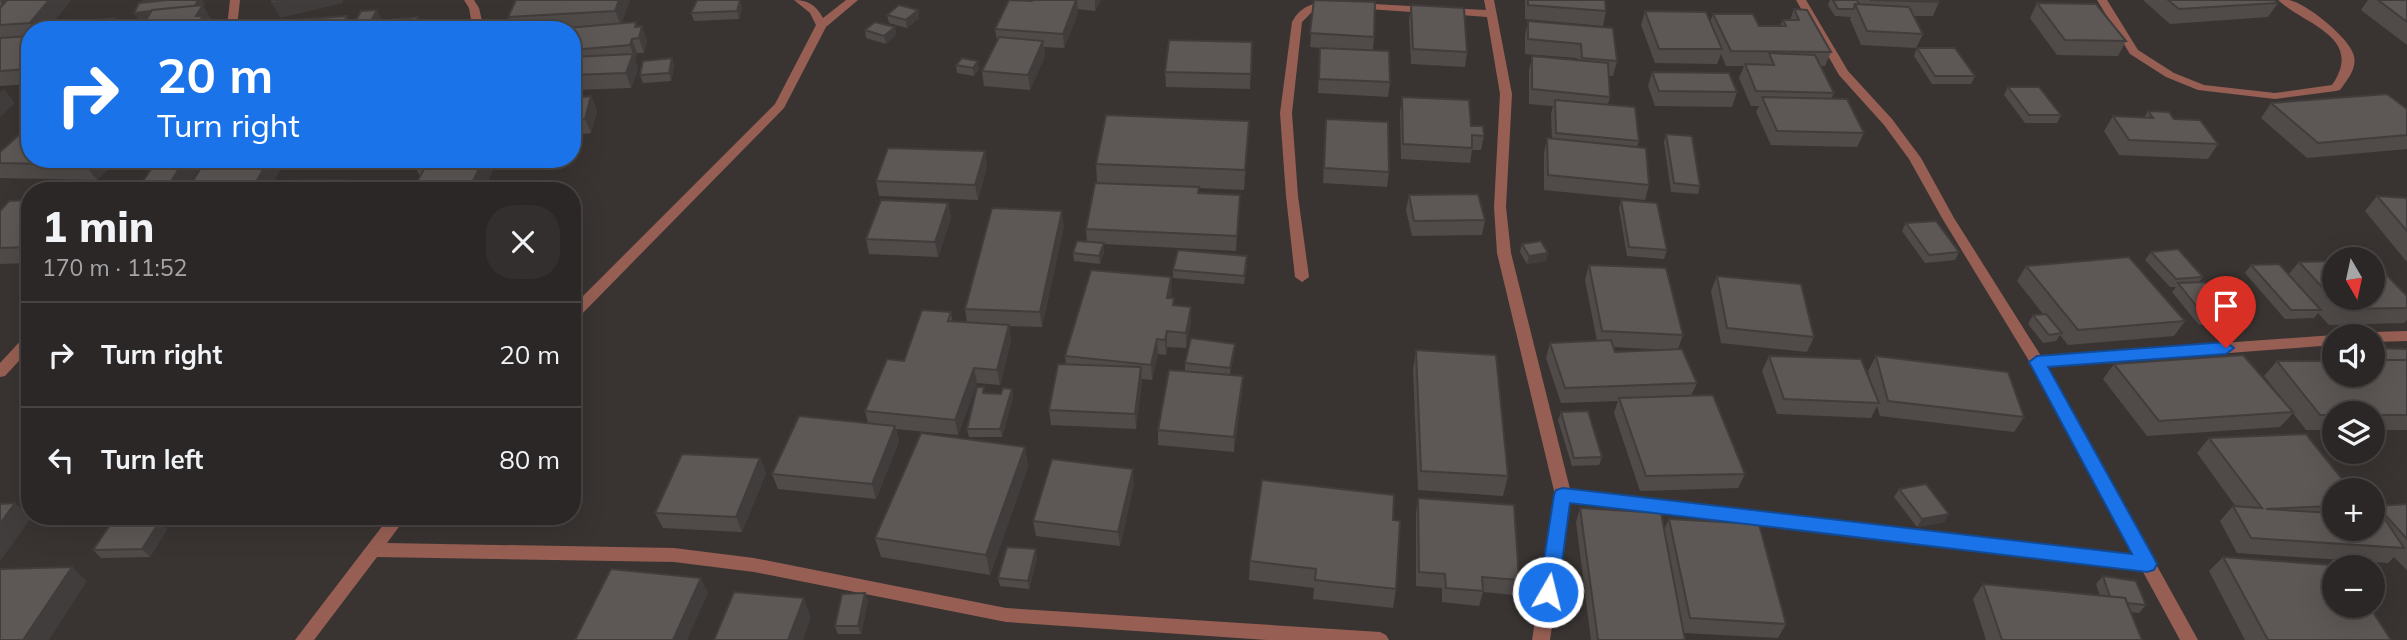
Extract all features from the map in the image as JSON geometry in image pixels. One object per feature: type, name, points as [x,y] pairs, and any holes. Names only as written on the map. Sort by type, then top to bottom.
[{"type":"street","points":[[232,21],[235,0]]},
{"type":"street","points":[[469,0],[476,21]]},
{"type":"street","points":[[799,0],[814,11],[821,25]]},
{"type":"street","points":[[581,307],[780,106],[821,25],[853,0]]},
{"type":"street","points":[[1801,0],[1843,73],[1888,122],[1915,158],[1948,218],[2037,362],[2189,640]]},
{"type":"street","points":[[2102,0],[2134,52],[2170,75],[2192,84],[2203,88],[2275,96],[2336,88],[2348,68],[2349,54],[2334,34],[2283,0]]},
{"type":"street","points":[[1302,277],[1286,113],[1297,22],[1302,12],[1311,7],[1327,5],[1490,7],[1506,94],[1500,207],[1504,253],[1563,495],[1541,640]]},
{"type":"street","points":[[2385,336],[2407,335]]},
{"type":"street","points":[[2037,362],[2322,341]]},
{"type":"street","points":[[0,372],[21,350]]},
{"type":"street","points":[[1563,495],[2147,564]]},
{"type":"street","points":[[304,640],[392,525]]},
{"type":"street","points":[[372,550],[674,555],[754,565],[1006,615],[1380,640]]},
{"type":"building","points":[[7,0],[49,0],[32,21],[21,21],[21,24],[0,25],[0,8]]},
{"type":"building","points":[[198,0],[195,6],[134,13],[139,3]]},
{"type":"building","points":[[516,0],[619,0],[615,11],[508,17]]},
{"type":"building","points":[[697,0],[740,0],[737,11],[691,13]]},
{"type":"building","points":[[1009,0],[1076,0],[1063,34],[995,29]]},
{"type":"building","points":[[1314,0],[1375,2],[1374,37],[1310,33]]},
{"type":"building","points":[[1528,0],[1605,0],[1606,11],[1528,5]]},
{"type":"building","points":[[1833,0],[1857,0],[1859,4],[1855,4],[1854,9],[1838,9]]},
{"type":"building","points":[[1870,0],[1938,0],[1939,2]]},
{"type":"building","points":[[2168,0],[2274,0],[2278,3],[2179,9]]},
{"type":"building","points":[[2378,0],[2407,0],[2407,22]]},
{"type":"building","points":[[2037,3],[2096,4],[2126,41],[2065,40]]},
{"type":"building","points":[[1855,4],[1909,7],[1923,34],[1867,31]]},
{"type":"building","points":[[203,5],[196,16],[203,16],[200,21],[145,21],[152,10]]},
{"type":"building","points":[[899,5],[918,10],[906,20],[887,15]]},
{"type":"building","points":[[1411,5],[1464,8],[1467,52],[1413,49]]},
{"type":"building","points":[[1794,9],[1807,10],[1831,52],[1731,51],[1713,14],[1753,14],[1759,26],[1786,26],[1783,20],[1799,20]]},
{"type":"building","points":[[377,10],[371,21],[356,21],[361,11]]},
{"type":"building","points":[[1645,11],[1706,12],[1722,49],[1659,49]]},
{"type":"building","points":[[347,16],[344,21],[281,21]]},
{"type":"building","points":[[418,17],[416,21],[380,21]]},
{"type":"building","points":[[114,18],[112,21],[91,21]]},
{"type":"building","points":[[1528,21],[1613,28],[1617,61],[1582,58],[1581,44],[1528,39]]},
{"type":"building","points":[[636,22],[635,27],[642,26],[639,38],[632,39],[630,45],[581,49],[581,27]]},
{"type":"building","points":[[875,22],[895,27],[884,36],[865,30]]},
{"type":"building","points":[[21,37],[21,70],[0,71],[0,38]]},
{"type":"building","points":[[999,37],[1043,41],[1028,75],[982,71]]},
{"type":"building","points":[[1169,40],[1252,42],[1251,74],[1165,72]]},
{"type":"building","points":[[1320,48],[1389,51],[1390,82],[1319,79]]},
{"type":"building","points":[[1917,48],[1955,48],[1975,76],[1935,76]]},
{"type":"building","points":[[1769,53],[1815,55],[1834,93],[1756,91],[1745,64],[1774,65]]},
{"type":"building","points":[[633,54],[626,73],[581,75],[581,57]]},
{"type":"building","points":[[1532,56],[1608,63],[1610,97],[1532,89]]},
{"type":"building","points":[[672,58],[669,73],[640,75],[643,61]]},
{"type":"building","points":[[962,58],[978,61],[973,68],[956,65]]},
{"type":"building","points":[[1652,72],[1729,73],[1737,92],[1659,91]]},
{"type":"building","points":[[2008,87],[2039,87],[2061,115],[2029,115]]},
{"type":"building","points":[[2387,94],[2407,109],[2407,135],[2318,143],[2271,103]]},
{"type":"building","points":[[591,96],[585,119],[581,119],[581,97]]},
{"type":"building","points":[[1402,97],[1469,100],[1471,126],[1483,126],[1484,136],[1472,135],[1472,148],[1403,144]]},
{"type":"building","points":[[1762,97],[1847,99],[1864,133],[1777,131]]},
{"type":"building","points":[[1555,100],[1635,107],[1639,141],[1556,133]]},
{"type":"building","points":[[2148,111],[2169,112],[2174,119],[2200,120],[2218,144],[2129,140],[2113,116],[2153,118]]},
{"type":"building","points":[[1106,115],[1249,121],[1245,170],[1096,164]]},
{"type":"building","points":[[1326,119],[1388,122],[1389,172],[1324,168]]},
{"type":"building","points":[[21,133],[21,163],[0,163],[0,152]]},
{"type":"building","points":[[1666,134],[1692,136],[1700,186],[1674,183]]},
{"type":"building","points":[[1547,138],[1646,148],[1649,185],[1548,175]]},
{"type":"building","points":[[888,148],[985,151],[975,185],[876,181]]},
{"type":"building","points":[[152,168],[179,168],[171,182],[142,182]]},
{"type":"building","points":[[201,168],[264,168],[256,182],[192,182]]},
{"type":"building","points":[[425,168],[480,168],[472,182],[417,182]]},
{"type":"building","points":[[344,180],[343,182],[279,181]]},
{"type":"building","points":[[1095,183],[1199,187],[1198,193],[1240,195],[1237,236],[1086,229]]},
{"type":"building","points":[[1478,194],[1485,220],[1414,221],[1409,195]]},
{"type":"building","points":[[2377,196],[2407,198],[2407,231]]},
{"type":"building","points":[[21,200],[21,247],[0,248],[0,211],[9,201]]},
{"type":"building","points":[[881,200],[948,203],[935,242],[866,239]]},
{"type":"building","points":[[1621,200],[1657,203],[1667,250],[1629,247]]},
{"type":"building","points":[[992,208],[1062,211],[1040,312],[965,309]]},
{"type":"building","points":[[1936,221],[1959,252],[1929,255],[1906,223]]},
{"type":"building","points":[[1077,241],[1104,243],[1099,256],[1073,253]]},
{"type":"building","points":[[1541,241],[1548,253],[1529,256],[1522,244]]},
{"type":"building","points":[[2178,249],[2203,277],[2176,279],[2151,252]]},
{"type":"building","points":[[1178,250],[1247,256],[1244,276],[1173,270]]},
{"type":"building","points":[[2129,257],[2185,321],[2078,330],[2026,266]]},
{"type":"building","points":[[2322,261],[2322,287],[2299,262]]},
{"type":"building","points":[[2279,264],[2321,310],[2291,310],[2251,265]]},
{"type":"building","points":[[1589,265],[1666,268],[1683,335],[1602,331]]},
{"type":"building","points":[[1091,270],[1171,277],[1167,298],[1174,298],[1173,305],[1191,307],[1186,333],[1167,331],[1165,340],[1157,339],[1151,365],[1065,356]]},
{"type":"building","points":[[2385,273],[2407,296],[2407,308],[2385,308]]},
{"type":"building","points":[[1717,276],[1801,284],[1814,337],[1727,328]]},
{"type":"building","points":[[2205,282],[2233,315],[2205,317],[2178,283]]},
{"type":"building","points":[[922,310],[951,312],[948,321],[1009,325],[997,370],[974,368],[955,420],[865,411],[887,359],[904,361]]},
{"type":"building","points":[[2046,314],[2062,333],[2049,335],[2033,315]]},
{"type":"building","points":[[1191,338],[1235,344],[1230,368],[1185,363]]},
{"type":"building","points":[[1611,340],[1615,352],[1682,349],[1697,383],[1565,388],[1550,343]]},
{"type":"building","points":[[2385,348],[2407,349],[2407,360],[2385,360]]},
{"type":"building","points":[[1416,350],[1496,355],[1508,476],[1421,471]]},
{"type":"building","points":[[2243,355],[2293,412],[2159,421],[2114,364]]},
{"type":"building","points":[[1769,356],[1861,359],[1879,403],[1784,399]]},
{"type":"building","points":[[1876,356],[2008,372],[2024,417],[1888,401]]},
{"type":"building","points":[[2385,360],[2407,360],[2407,415],[2385,415],[2385,401],[2322,401],[2320,415],[2277,361],[2322,361],[2322,387],[2385,387]]},
{"type":"building","points":[[1058,364],[1141,367],[1135,414],[1049,410]]},
{"type":"building","points":[[1169,370],[1243,376],[1234,437],[1158,430]]},
{"type":"building","points":[[977,387],[984,387],[983,393],[1001,394],[1003,388],[1012,389],[1000,429],[967,429]]},
{"type":"building","points":[[1713,395],[1745,474],[1646,476],[1619,398]]},
{"type":"building","points":[[1588,411],[1602,457],[1574,458],[1561,412]]},
{"type":"building","points":[[799,416],[895,426],[872,484],[772,474]]},
{"type":"building","points":[[921,433],[1025,447],[986,555],[875,538]]},
{"type":"building","points":[[2306,434],[2322,454],[2322,464],[2330,464],[2341,478],[2322,478],[2322,507],[2266,509],[2322,512],[2322,541],[2385,541],[2385,519],[2404,548],[2251,538],[2233,506],[2262,508],[2209,438]]},
{"type":"building","points":[[682,454],[760,458],[736,517],[655,513]]},
{"type":"building","points":[[1052,459],[1133,469],[1118,532],[1033,521]]},
{"type":"building","points":[[1262,480],[1394,495],[1393,520],[1400,521],[1396,589],[1315,580],[1316,569],[1250,561]]},
{"type":"building","points":[[1926,484],[1949,514],[1922,519],[1899,489]]},
{"type":"building","points":[[1418,498],[1514,505],[1519,580],[1482,577],[1483,591],[1446,588],[1445,574],[1419,572]]},
{"type":"building","points":[[15,503],[0,524],[0,504]]},
{"type":"building","points":[[2407,504],[2407,539],[2385,515],[2385,505]]},
{"type":"building","points":[[1580,508],[1661,513],[1685,640],[1598,640]]},
{"type":"building","points":[[1669,519],[1759,524],[1786,624],[1690,618]]},
{"type":"building","points":[[110,525],[157,525],[142,549],[93,550]]},
{"type":"building","points":[[1007,547],[1036,549],[1028,581],[998,578]]},
{"type":"building","points":[[2223,557],[2322,564],[2322,618],[2377,618],[2391,640],[2268,640]]},
{"type":"building","points":[[72,567],[23,640],[0,640],[0,569]]},
{"type":"building","points":[[611,569],[701,578],[673,640],[575,640]]},
{"type":"building","points":[[2103,576],[2136,581],[2146,605],[2127,603],[2125,598],[2110,597]]},
{"type":"building","points":[[1983,584],[2125,598],[2142,640],[2002,640]]},
{"type":"building","points":[[734,592],[804,598],[788,640],[714,640]]},
{"type":"building","points":[[865,593],[858,626],[835,626],[842,594]]},
{"type":"route","points":[[1548,592],[1563,495],[2147,564],[2037,362],[2226,348]]}]
